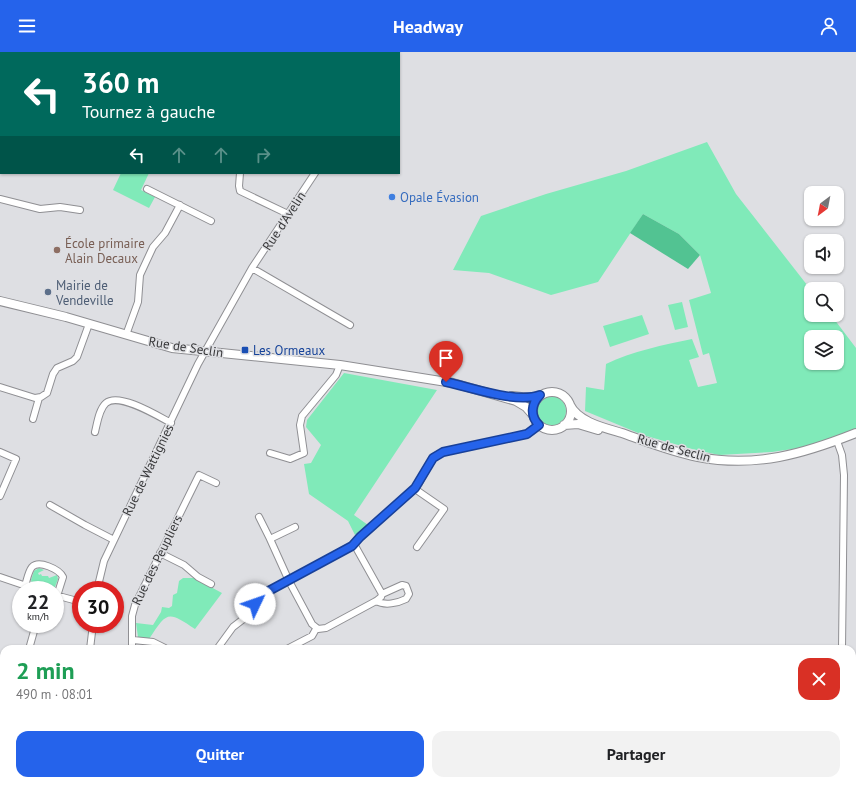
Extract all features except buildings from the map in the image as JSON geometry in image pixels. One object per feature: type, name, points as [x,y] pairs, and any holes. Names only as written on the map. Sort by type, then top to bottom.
[{"type":"main road","name":"Rue de Seclin","points":[[0,301],[166,346],[205,352],[340,365],[446,382],[493,394],[521,404],[533,415]]},
{"type":"main road","points":[[548,392],[557,392],[565,397],[570,405],[571,414],[564,425],[553,430],[539,425],[533,415],[534,404],[540,395],[548,392]]},
{"type":"main road","name":"Rue de Seclin","points":[[493,394],[526,398],[540,395]]},
{"type":"main road","name":"Rue de Seclin","points":[[570,405],[579,416],[599,425],[667,449],[710,459],[742,461],[774,458],[799,454],[838,443]]},
{"type":"main road","name":"Rue de Seclin","points":[[564,425],[574,423],[583,425],[659,452],[699,462],[735,466],[770,464],[807,456],[838,443],[856,433]]},
{"type":"main road","points":[[838,443],[856,439]]},
{"type":"street","points":[[240,174],[240,191],[288,214]]},
{"type":"street","name":"Rue d'Avelin","points":[[205,352],[252,268],[314,174]]},
{"type":"street","points":[[147,189],[211,221]]},
{"type":"street","points":[[0,199],[40,210],[60,207],[80,210]]},
{"type":"street","points":[[126,335],[139,298],[140,275],[153,247],[165,233],[180,205]]},
{"type":"street","points":[[252,268],[350,325]]},
{"type":"street","points":[[33,419],[39,398],[47,393],[53,374],[57,368],[73,361],[77,357],[89,324]]},
{"type":"street","name":"Rue de Wattignies","points":[[99,581],[101,568],[114,540],[205,352]]},
{"type":"street","points":[[270,453],[290,459],[304,453],[300,425],[302,416],[336,375],[340,365]]},
{"type":"street","points":[[0,387],[39,398]]},
{"type":"street","points":[[95,432],[104,405],[114,400],[137,405],[171,423]]},
{"type":"street","points":[[220,645],[233,627],[246,617],[263,594],[354,544],[415,488],[437,454],[527,434],[539,425]]},
{"type":"street","points":[[838,443],[843,462],[845,488],[842,645]]},
{"type":"street","points":[[0,452],[16,459],[0,496]]},
{"type":"street","name":"Rue des Peupliers","points":[[132,645],[132,621],[134,608],[199,475],[216,483]]},
{"type":"street","points":[[415,488],[444,509],[418,546]]},
{"type":"street","points":[[50,505],[114,540]]},
{"type":"street","points":[[259,517],[289,581],[316,629]]},
{"type":"street","points":[[270,539],[295,527]]},
{"type":"street","points":[[354,544],[382,594]]},
{"type":"street","points":[[160,553],[184,565],[198,577],[211,584]]},
{"type":"street","points":[[27,581],[32,567],[40,565],[52,568],[59,572],[63,577],[62,581]]},
{"type":"street","points":[[0,577],[12,581]]},
{"type":"street","points":[[316,629],[326,628],[376,601],[382,594],[402,585],[407,588],[409,594],[406,599],[398,603],[380,603],[376,601]]},
{"type":"street","points":[[295,645],[312,636],[316,629]]},
{"type":"street","points":[[30,645],[33,633]]},
{"type":"street","points":[[90,645],[92,633]]},
{"type":"street","points":[[133,640],[154,642],[160,645]]},
{"type":"green space","points":[[707,142],[736,194],[805,282],[804,322],[836,322],[842,330],[804,330],[804,370],[844,370],[844,332],[856,348],[856,429],[806,447],[772,452],[719,455],[643,435],[585,411],[586,387],[604,390],[606,364],[637,352],[692,339],[699,357],[689,360],[698,387],[717,383],[709,353],[703,355],[689,300],[711,293],[700,255],[679,234],[643,214],[598,282],[551,295],[489,273],[453,270],[481,216],[546,194],[626,171]]},
{"type":"green space","points":[[121,174],[149,174],[141,190],[155,197],[149,208],[113,190]]},
{"type":"green space","points":[[643,214],[679,234],[700,255],[688,269],[630,233]]},
{"type":"green space","points":[[682,302],[688,327],[675,330],[668,305]]},
{"type":"green space","points":[[642,315],[649,334],[610,347],[603,326]]},
{"type":"green space","points":[[344,373],[437,390],[354,515],[368,525],[355,535],[348,521],[309,494],[304,464],[311,463],[321,445],[306,427],[307,420]]},
{"type":"green space","points":[[551,396],[562,400],[566,411],[562,422],[551,426],[540,422],[536,411],[540,400]]},
{"type":"green space","points":[[39,568],[44,570],[38,573],[39,575],[41,574],[42,576],[48,576],[49,578],[57,575],[57,581],[31,581],[34,571]]},
{"type":"green space","points":[[183,578],[194,578],[222,593],[195,629],[179,619],[168,617],[160,623],[149,639],[138,637],[136,623],[153,625],[161,612],[162,607],[169,608],[172,606],[173,595],[177,593],[179,581]]},
{"type":"place","name":"Opale Évasion","points":[[392,197]]},
{"type":"place","name":"École primaire Alain Decaux","points":[[57,250]]},
{"type":"place","name":"Mairie de Vendeville","points":[[48,292]]},
{"type":"place","name":"Les Ormeaux","points":[[245,350]]},
{"type":"route","points":[[255,604],[263,594],[352,546],[360,537],[415,488],[435,456],[443,452],[527,434],[539,425],[534,418],[533,407],[540,395],[533,398],[521,398],[493,394],[446,382]]}]
